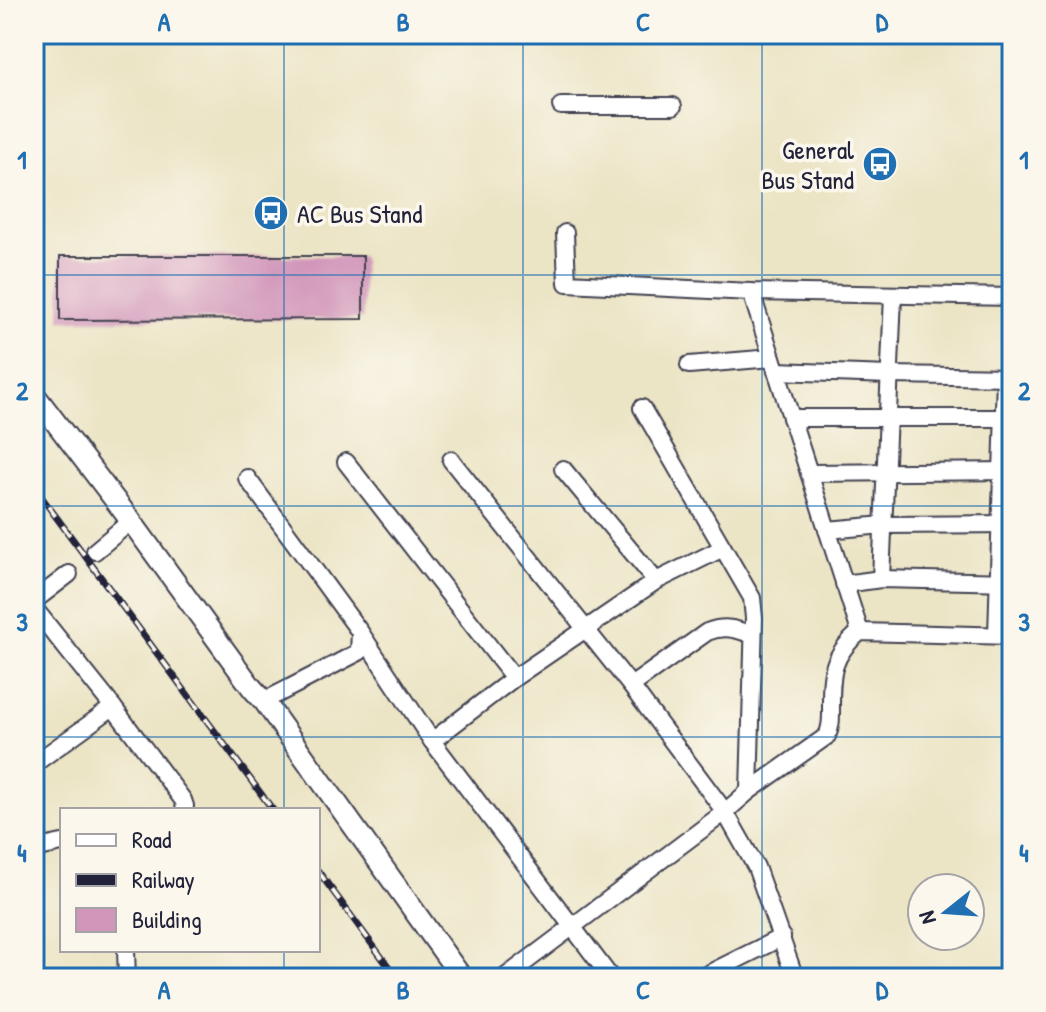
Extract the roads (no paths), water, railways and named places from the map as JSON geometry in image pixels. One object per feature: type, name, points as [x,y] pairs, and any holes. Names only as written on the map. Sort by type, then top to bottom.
[{"type":"street","points":[[561,106],[673,106]]},
{"type":"street","points":[[565,233],[567,283],[751,292],[1012,297]]},
{"type":"street","points":[[751,292],[860,632]]},
{"type":"street","points":[[881,579],[893,295]]},
{"type":"street","points":[[504,978],[749,791],[827,736],[831,728],[831,677],[834,665],[848,641],[860,632],[1004,636],[1008,377],[890,375],[774,364],[689,365]]},
{"type":"street","points":[[34,394],[264,701],[462,978]]},
{"type":"street","points":[[642,408],[752,598],[749,791]]},
{"type":"street","points":[[791,418],[1008,417]]},
{"type":"street","points":[[451,460],[631,686],[725,812],[756,867],[795,978]]},
{"type":"street","points":[[346,462],[514,678]]},
{"type":"street","points":[[563,469],[656,581]]},
{"type":"street","points":[[809,473],[1007,471]]},
{"type":"street","points":[[247,478],[360,632],[432,741],[611,978]]},
{"type":"street","points":[[95,551],[131,521]]},
{"type":"street","points":[[827,530],[884,525],[1006,524]]},
{"type":"street","points":[[432,741],[514,678],[656,581],[723,548]]},
{"type":"street","points":[[34,601],[69,574]]},
{"type":"street","points":[[844,584],[881,579],[1005,582]]},
{"type":"street","points":[[34,608],[183,800],[184,808]]},
{"type":"street","points":[[631,686],[707,632],[717,628],[733,628],[753,635]]},
{"type":"street","points":[[264,701],[359,652],[360,632]]},
{"type":"street","points":[[34,764],[113,707]]},
{"type":"street","points":[[34,849],[60,843]]},
{"type":"street","points":[[700,978],[782,937]]},
{"type":"street","points":[[126,952],[127,978]]},
{"type":"railway","points":[[34,487],[272,808]]},
{"type":"railway","points":[[320,874],[397,978]]},
{"type":"place","name":"General Bus Stand","points":[[880,164]]},
{"type":"place","name":"AC Bus Stand","points":[[271,213]]}]
